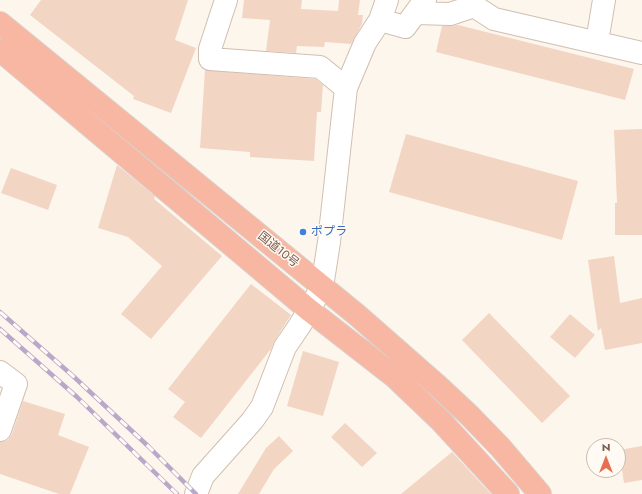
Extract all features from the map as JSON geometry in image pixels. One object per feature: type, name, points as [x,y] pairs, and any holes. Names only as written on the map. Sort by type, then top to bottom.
[{"type":"highway","name":"国道10号","points":[[0,23],[357,315],[454,401],[500,447],[540,494]]},
{"type":"highway","points":[[0,50],[309,310],[394,378],[440,420],[508,494]]},
{"type":"street","points":[[226,0],[210,49],[210,59],[320,67],[346,88]]},
{"type":"street","points":[[597,42],[604,0]]},
{"type":"street","points":[[196,494],[203,476],[252,421],[262,407],[285,347],[322,287],[329,242],[346,88],[365,43],[383,10],[405,27],[421,7],[450,14],[471,3],[494,19],[642,53]]},
{"type":"street","points":[[0,372],[16,384],[0,430]]},
{"type":"building","points":[[41,0],[188,0],[175,40],[196,48],[171,113],[133,99],[134,96],[30,15]]},
{"type":"building","points":[[244,0],[302,0],[301,9],[338,11],[339,0],[360,0],[358,15],[363,15],[362,24],[351,44],[325,42],[324,47],[297,46],[296,53],[266,51],[270,20],[242,18]]},
{"type":"building","points":[[458,25],[634,69],[625,100],[436,52],[442,26]]},
{"type":"building","points":[[205,70],[315,79],[323,85],[321,112],[317,112],[314,161],[250,157],[250,152],[200,148]]},
{"type":"building","points":[[642,129],[642,235],[615,235],[615,203],[617,203],[614,130]]},
{"type":"building","points":[[406,134],[578,181],[562,240],[389,192]]},
{"type":"building","points":[[117,165],[155,196],[154,199],[222,256],[151,339],[121,314],[162,266],[128,237],[98,228]]},
{"type":"building","points":[[11,168],[57,185],[48,210],[1,193]]},
{"type":"building","points":[[614,256],[620,303],[642,298],[642,343],[605,350],[601,328],[598,331],[588,260]]},
{"type":"building","points":[[251,284],[291,315],[271,349],[201,438],[173,417],[185,402],[168,389]]},
{"type":"building","points":[[489,313],[570,396],[542,423],[462,340]]},
{"type":"building","points":[[570,314],[595,335],[575,358],[550,337]]},
{"type":"building","points":[[303,351],[339,362],[323,416],[287,406]]},
{"type":"building","points":[[23,401],[65,414],[58,435],[89,447],[70,494],[59,494],[0,474],[0,442],[8,440],[12,434]]},
{"type":"building","points":[[345,423],[377,453],[362,467],[331,437]]},
{"type":"building","points":[[279,436],[293,451],[274,469],[259,494],[238,494],[266,448]]},
{"type":"building","points":[[642,446],[642,480],[624,483],[623,478],[626,478],[626,449]]},
{"type":"building","points":[[452,452],[491,494],[401,494]]},
{"type":"railway","points":[[0,312],[73,376],[148,446],[196,494]]},
{"type":"railway","points":[[0,329],[77,397],[177,494]]},
{"type":"place","name":"ポプラ","points":[[303,232]]}]
